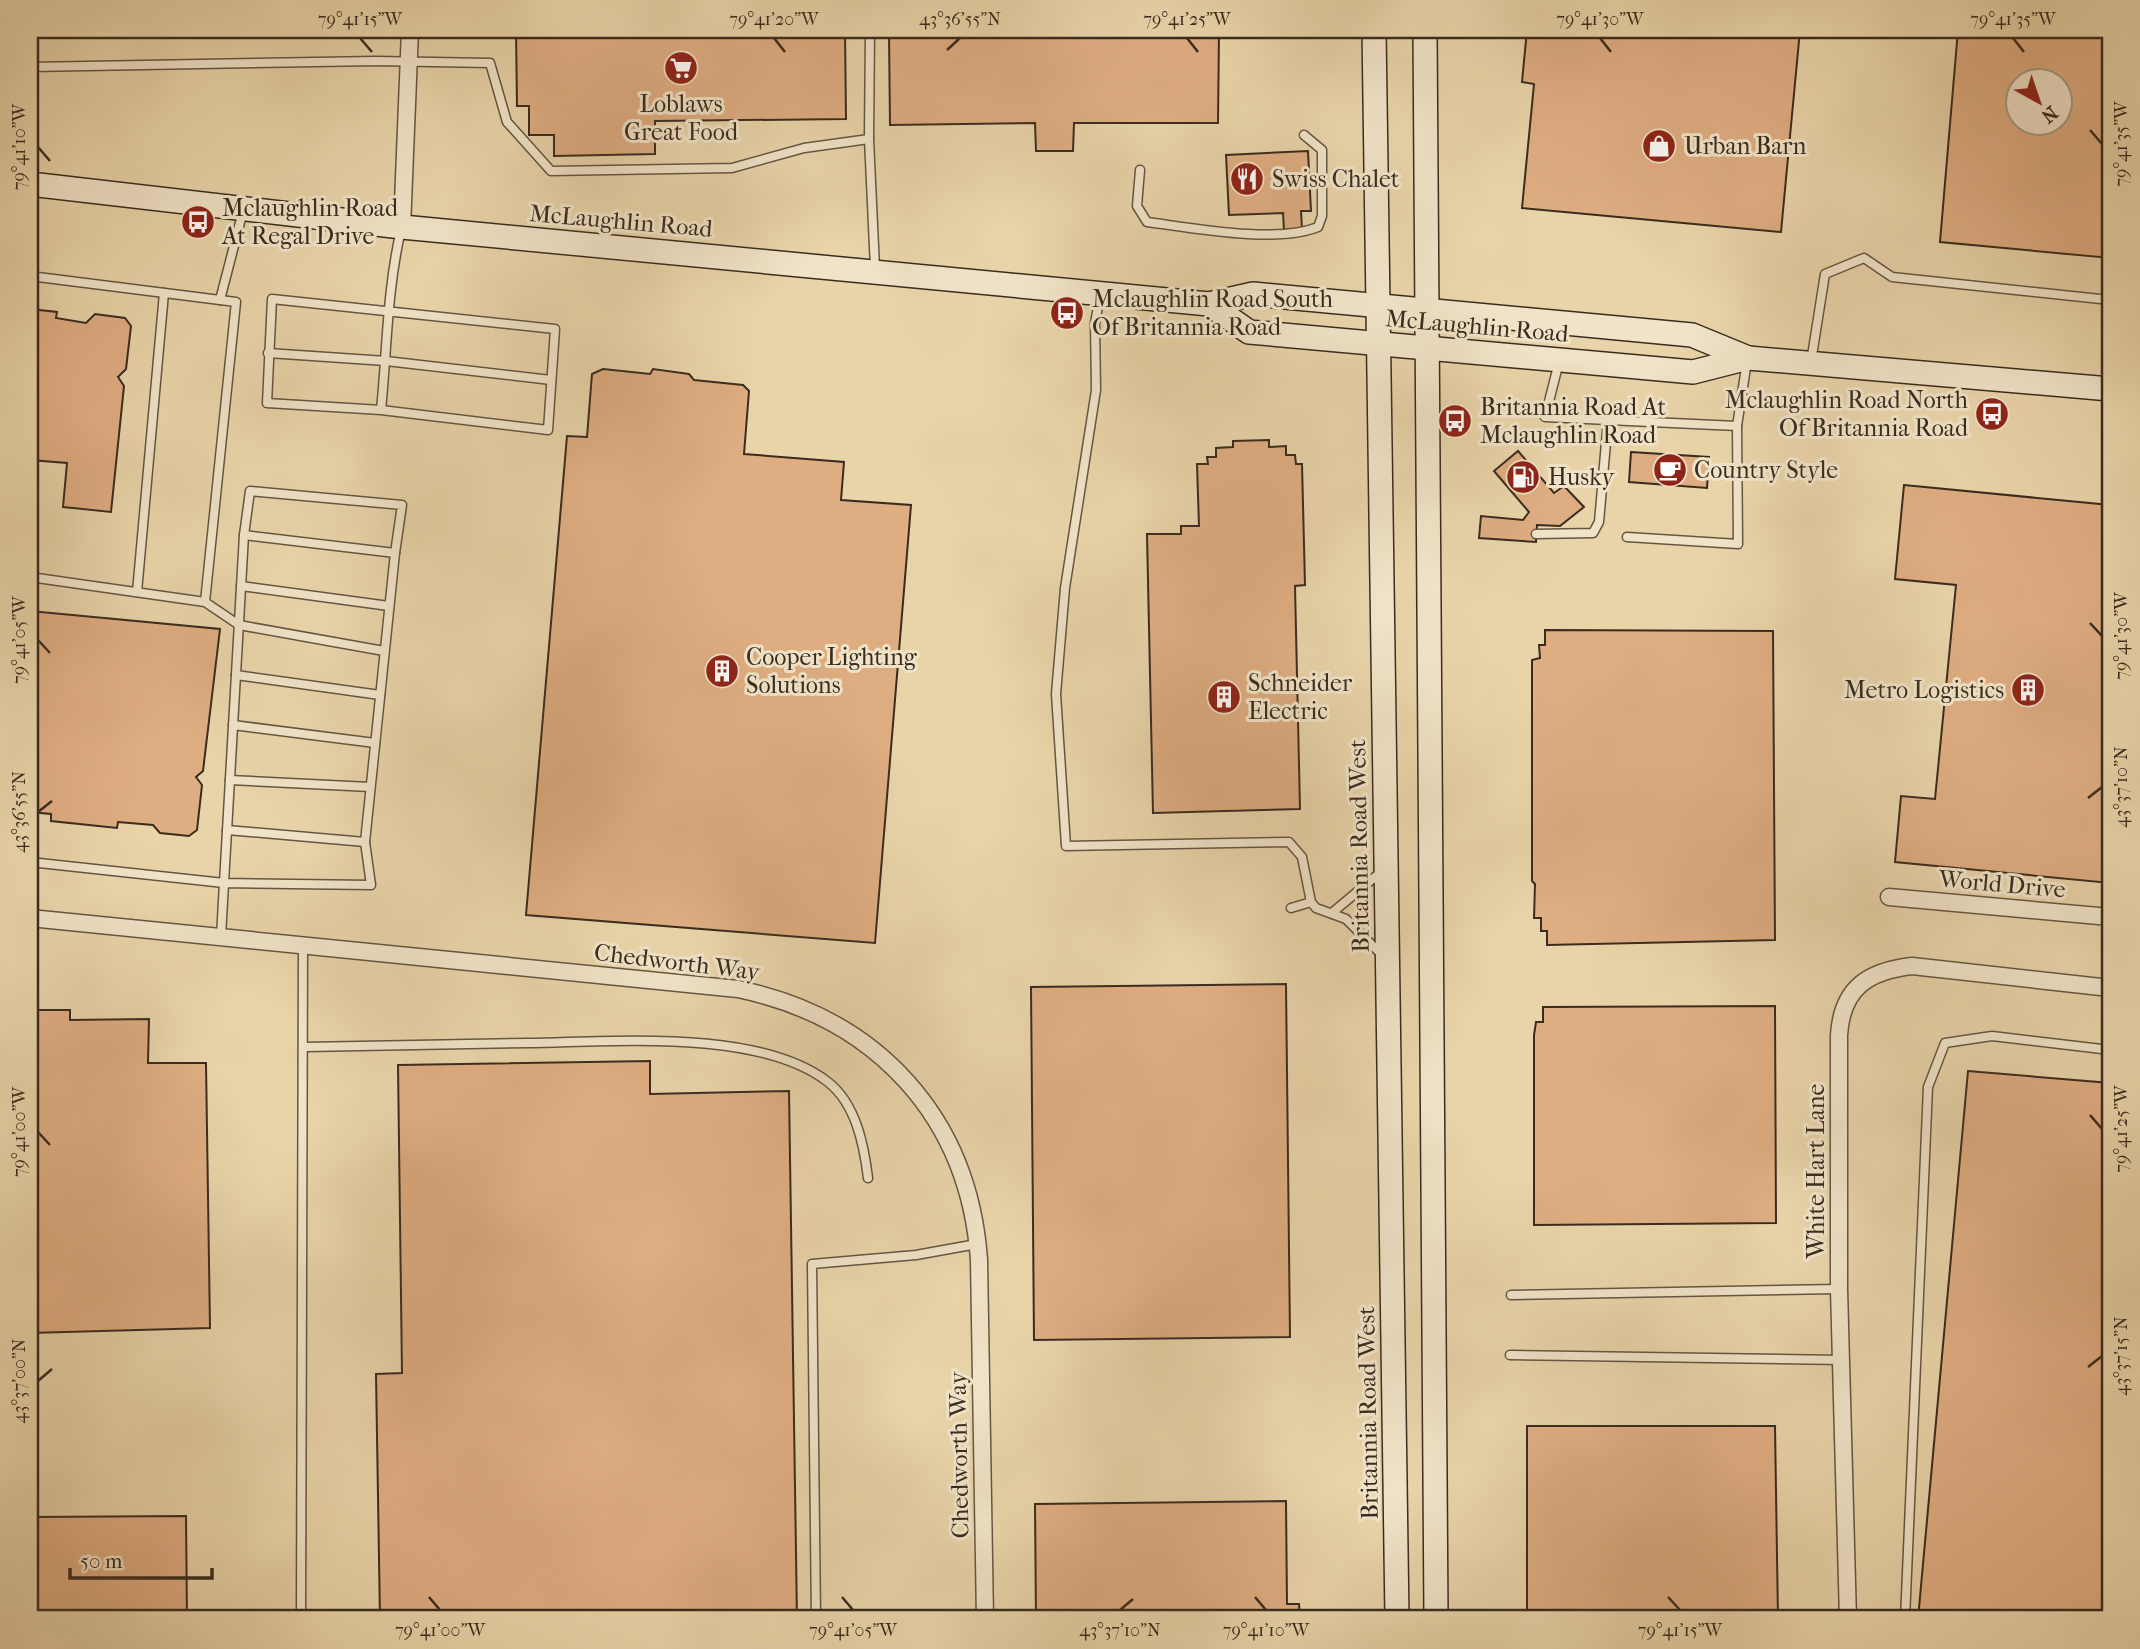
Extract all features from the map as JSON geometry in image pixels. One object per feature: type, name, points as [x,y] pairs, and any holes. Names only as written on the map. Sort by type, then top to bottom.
[{"type":"main road","name":"Britannia Road West","points":[[1374,30],[1397,1619]]},
{"type":"main road","points":[[1425,30],[1436,1619]]},
{"type":"main road","name":"McLaughlin Road","points":[[30,184],[402,227],[1209,304],[1253,294],[1692,335],[1748,358]]},
{"type":"main road","name":"McLaughlin Road","points":[[1209,304],[1249,332],[1693,372],[1748,358],[2110,389]]},
{"type":"street","points":[[402,227],[410,30]]},
{"type":"street","name":"World Drive","points":[[1889,897],[2110,917]]},
{"type":"street","name":"Chedworth Way","points":[[30,918],[738,989],[783,1000],[818,1014],[867,1043],[910,1084],[929,1108],[961,1170],[972,1209],[978,1244],[985,1619]]},
{"type":"street","name":"White Hart Lane","points":[[1848,1619],[1839,1289],[1840,1022],[1856,989],[1884,969],[1912,966],[2110,988]]},
{"type":"lane","points":[[870,30],[869,139],[875,271]]},
{"type":"lane","points":[[30,67],[490,63],[508,122],[551,171],[732,168],[804,148],[869,139]]},
{"type":"lane","points":[[1140,170],[1137,206],[1147,222],[1219,232],[1301,234],[1318,227],[1322,216],[1322,150],[1304,135]]},
{"type":"lane","points":[[220,300],[245,207]]},
{"type":"lane","points":[[381,410],[390,312],[402,227]]},
{"type":"lane","points":[[1811,362],[1825,274],[1864,258],[1892,277],[2110,300]]},
{"type":"lane","points":[[30,276],[236,302],[205,602]]},
{"type":"lane","points":[[137,592],[164,293]]},
{"type":"lane","points":[[1101,293],[1095,323],[1096,390],[1065,588],[1056,694],[1066,846],[1289,842],[1302,857],[1311,902],[1316,908],[1333,912],[1359,930],[1387,961]]},
{"type":"lane","points":[[272,299],[390,312],[555,329],[548,430],[381,410],[267,403],[272,299]]},
{"type":"lane","points":[[268,353],[386,361],[551,380]]},
{"type":"lane","points":[[1627,537],[1738,544],[1737,426],[1748,358]]},
{"type":"lane","points":[[1560,359],[1545,416],[1737,426]]},
{"type":"lane","points":[[1536,534],[1593,533],[1599,522],[1608,420]]},
{"type":"lane","points":[[30,862],[224,883],[371,885],[365,842],[402,505],[250,491],[244,535],[239,625],[233,725],[230,780],[227,830],[224,883],[221,937]]},
{"type":"lane","points":[[244,535],[395,554]]},
{"type":"lane","points":[[30,577],[205,602],[239,625],[384,651]]},
{"type":"lane","points":[[241,586],[389,606]]},
{"type":"lane","points":[[236,674],[380,695]]},
{"type":"lane","points":[[233,725],[375,743]]},
{"type":"lane","points":[[230,780],[370,787]]},
{"type":"lane","points":[[227,830],[365,842]]},
{"type":"lane","points":[[1333,912],[1385,868]]},
{"type":"lane","points":[[1291,908],[1311,902]]},
{"type":"lane","points":[[301,1619],[305,1047],[303,945]]},
{"type":"lane","points":[[1905,1619],[1928,1087],[1945,1043],[1992,1036],[2110,1050]]},
{"type":"lane","points":[[305,1047],[659,1041],[723,1045],[780,1058],[829,1083],[843,1099],[864,1146],[867,1178]]},
{"type":"lane","points":[[817,1619],[812,1264],[916,1255],[978,1244]]},
{"type":"lane","points":[[1511,1295],[1839,1289]]},
{"type":"lane","points":[[1510,1355],[1841,1360]]},
{"type":"building","name":"Loblaws Great Food","points":[[516,30],[845,30],[846,119],[655,121],[655,154],[554,156],[554,135],[529,135],[529,106],[517,106]]},
{"type":"building","name":"Urban Barn","points":[[1527,30],[1800,30],[1781,232],[1522,208],[1534,84],[1522,82]]},
{"type":"building","points":[[1958,30],[2110,30],[2110,258],[1940,242]]},
{"type":"building","points":[[1219,33],[1218,123],[1074,123],[1073,151],[1036,151],[1035,123],[890,125],[889,34]]},
{"type":"building","points":[[1308,151],[1311,211],[1301,211],[1302,229],[1284,230],[1283,213],[1229,215],[1226,155]]},
{"type":"building","points":[[30,309],[57,312],[56,318],[86,323],[95,314],[125,318],[131,326],[126,369],[118,377],[124,386],[111,512],[63,507],[67,463],[30,460]]},
{"type":"building","name":"Cooper Lighting Solutions","points":[[603,369],[650,374],[653,369],[689,374],[694,380],[743,385],[749,391],[744,454],[844,462],[841,500],[911,505],[875,943],[526,915],[567,436],[587,437],[592,374]]},
{"type":"building","name":"Schneider Electric","points":[[1269,440],[1269,447],[1286,446],[1286,455],[1295,455],[1296,464],[1302,464],[1305,585],[1295,586],[1300,809],[1153,813],[1147,534],[1181,534],[1181,526],[1199,526],[1197,464],[1208,464],[1207,457],[1216,457],[1216,448],[1233,447],[1233,441]]},
{"type":"building","points":[[1518,451],[1554,493],[1564,486],[1584,507],[1560,526],[1537,525],[1536,542],[1479,538],[1481,516],[1523,520],[1529,512],[1494,471]]},
{"type":"building","points":[[1631,452],[1709,457],[1707,488],[1629,482]]},
{"type":"building","name":"Metro Logistics","points":[[1904,485],[2110,505],[2110,883],[1895,862],[1901,796],[1935,799],[1956,585],[1895,579]]},
{"type":"building","points":[[30,611],[220,629],[203,771],[196,777],[202,785],[197,830],[189,836],[160,833],[153,825],[118,822],[117,828],[51,821],[51,814],[30,812]]},
{"type":"building","points":[[1545,630],[1773,631],[1775,940],[1547,945],[1547,931],[1541,931],[1541,918],[1534,918],[1535,884],[1532,881],[1532,660],[1540,658],[1539,645],[1545,645]]},
{"type":"building","points":[[1286,984],[1290,1337],[1034,1340],[1031,987]]},
{"type":"building","points":[[1775,1006],[1776,1223],[1534,1225],[1534,1035],[1536,1022],[1543,1022],[1543,1007]]},
{"type":"building","points":[[30,1010],[70,1010],[70,1020],[149,1019],[148,1063],[206,1063],[210,1328],[30,1333]]},
{"type":"building","points":[[650,1061],[650,1094],[789,1091],[797,1619],[380,1619],[376,1374],[402,1373],[398,1065]]},
{"type":"building","points":[[1968,1071],[2110,1083],[2110,1619],[1918,1619]]},
{"type":"building","points":[[1527,1426],[1775,1426],[1778,1619],[1527,1619]]},
{"type":"building","points":[[1286,1501],[1287,1604],[1299,1604],[1300,1619],[1036,1619],[1035,1504]]},
{"type":"building","points":[[186,1516],[187,1619],[30,1619],[30,1517]]},
{"type":"place","name":"Loblaws Great Food","points":[[681,68]]},
{"type":"place","name":"Urban Barn","points":[[1659,146]]},
{"type":"place","name":"Swiss Chalet","points":[[1247,179]]},
{"type":"place","name":"Mclaughlin Road At Regal Drive","points":[[198,222]]},
{"type":"place","name":"Mclaughlin Road South Of Britannia Road","points":[[1067,313]]},
{"type":"place","name":"Mclaughlin Road North Of Britannia Road","points":[[1992,414]]},
{"type":"place","name":"Britannia Road At Mclaughlin Road","points":[[1455,421]]},
{"type":"place","name":"Country Style","points":[[1670,470]]},
{"type":"place","name":"Husky","points":[[1523,477]]},
{"type":"place","name":"Cooper Lighting Solutions","points":[[722,671]]},
{"type":"place","name":"Metro Logistics","points":[[2028,690]]},
{"type":"place","name":"Schneider Electric","points":[[1224,697]]}]
